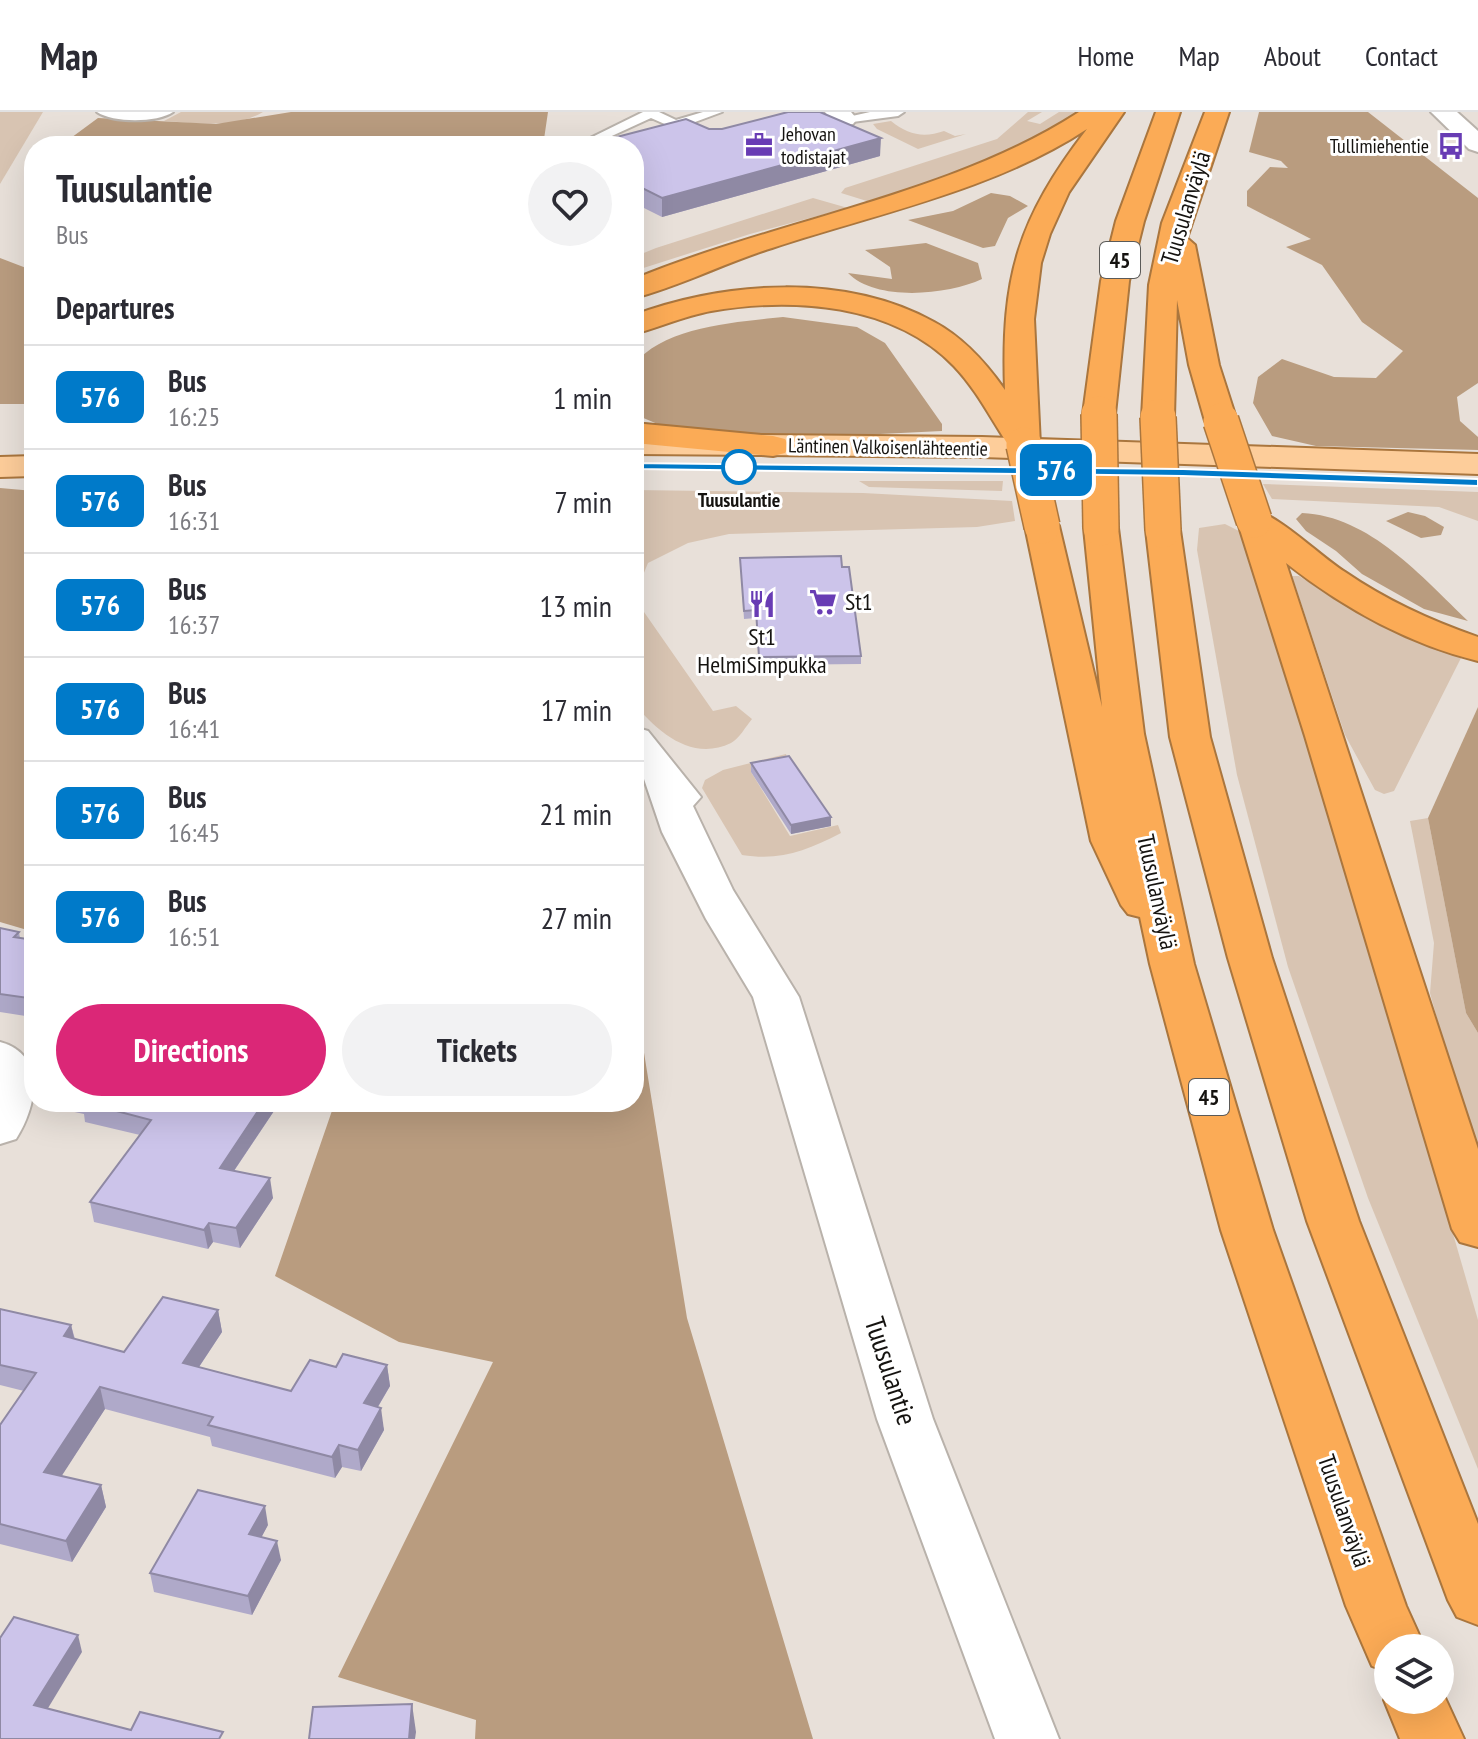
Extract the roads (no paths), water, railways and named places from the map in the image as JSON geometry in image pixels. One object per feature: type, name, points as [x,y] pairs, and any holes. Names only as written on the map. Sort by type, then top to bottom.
[{"type":"highway","points":[[644,285],[700,263],[993,170],[1039,148],[1096,112]]},
{"type":"highway","points":[[1112,112],[1051,201],[1033,241],[1020,292],[1017,424],[1112,841],[1172,964]]},
{"type":"highway","name":"Tuusulanväylä","points":[[1168,112],[1130,221],[1115,281],[1099,414],[1101,528],[1124,734],[1172,964],[1247,1230],[1388,1634]]},
{"type":"highway","name":"Tuusulanväylä","points":[[1217,112],[1176,223],[1163,285],[1158,417],[1163,530],[1190,737],[1250,958],[1333,1221],[1478,1600]]},
{"type":"highway","points":[[1176,223],[1204,365],[1325,736],[1478,1229]]},
{"type":"highway","points":[[644,322],[691,306],[731,300],[811,299],[884,310],[911,321],[956,351],[981,377],[1017,424]]},
{"type":"highway","points":[[644,434],[773,446]]},
{"type":"highway","points":[[1254,520],[1348,593],[1389,616],[1478,650]]},
{"type":"highway","points":[[1421,1714],[1432,1739]]},
{"type":"main road","points":[[1443,112],[1478,144]]},
{"type":"main road","points":[[0,442],[24,442]]},
{"type":"main road","name":"Läntinen Valkoisenlähteentie","points":[[644,444],[982,447],[1478,464]]},
{"type":"main road","points":[[0,467],[24,466]]},
{"type":"main road","name":"Läntinen Valkoisenlähteentie","points":[[644,466],[1196,473],[1478,483]]},
{"type":"main road","name":"Tuusulantie","points":[[644,752],[663,777],[683,834],[776,997],[905,1419],[1027,1739]]},
{"type":"street","points":[[0,1057],[14,1075],[0,1128]]},
{"type":"lane","points":[[103,112],[144,116],[167,112]]},
{"type":"lane","points":[[601,136],[652,112],[710,140]]},
{"type":"lane","points":[[676,124],[716,112]]},
{"type":"lane","points":[[841,116],[898,112]]},
{"type":"place","name":"Jehovan todistajat","points":[[759,145]]},
{"type":"place","name":"Tullimiehentie","points":[[1451,146]]},
{"type":"place","name":"Tuusulantie","points":[[739,467]]},
{"type":"place","name":"St1","points":[[823,602]]},
{"type":"place","name":"St1 HelmiSimpukka","points":[[762,604]]}]
